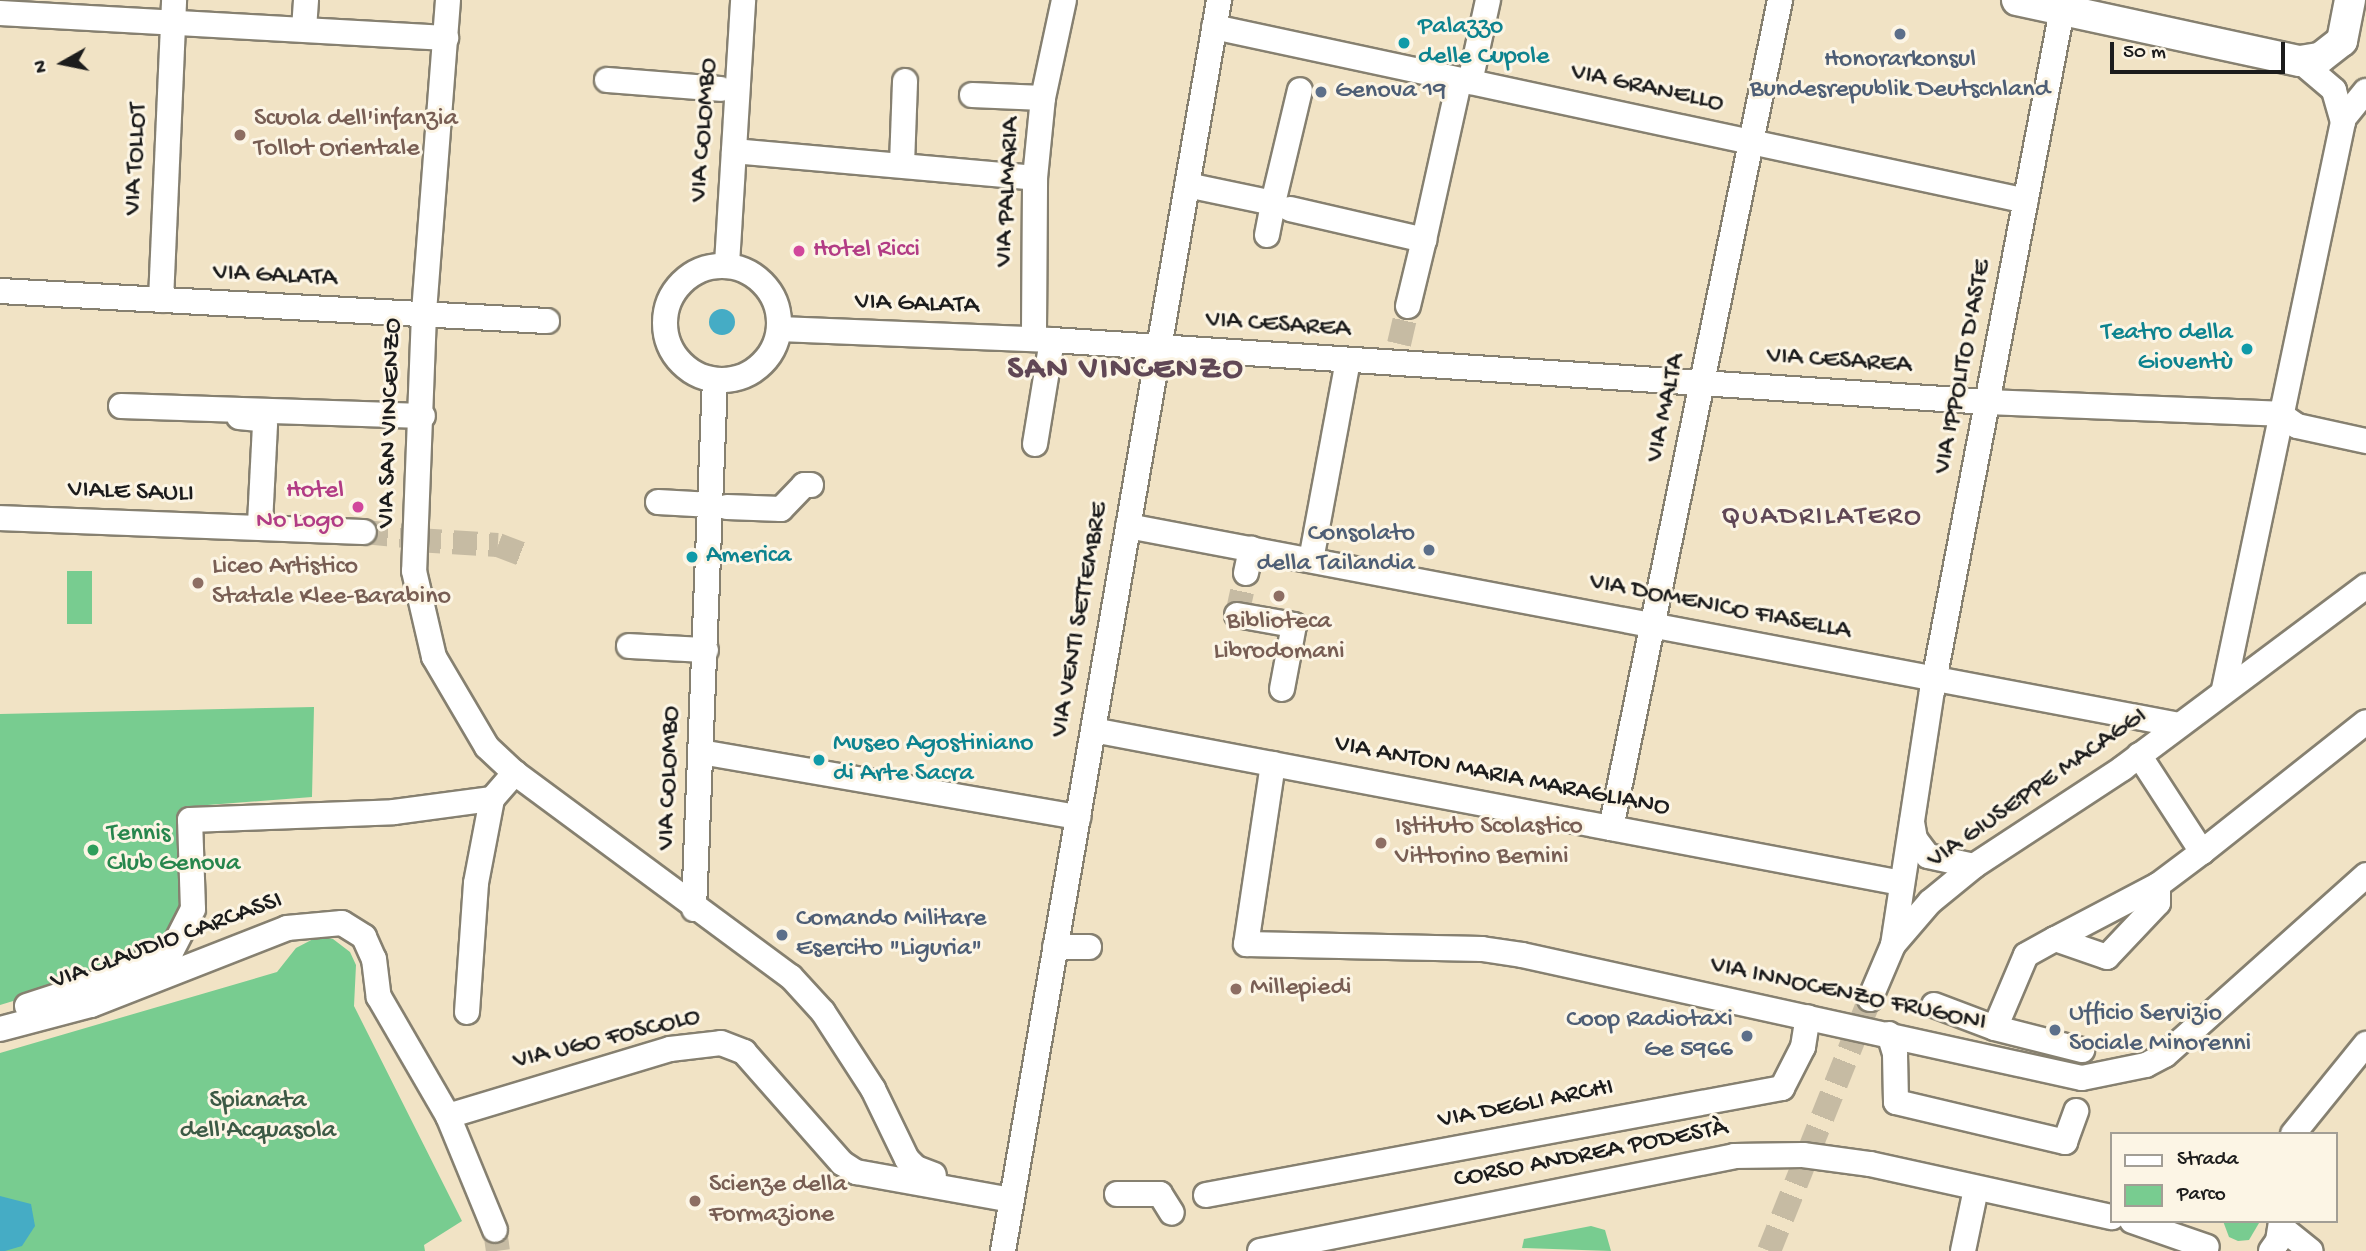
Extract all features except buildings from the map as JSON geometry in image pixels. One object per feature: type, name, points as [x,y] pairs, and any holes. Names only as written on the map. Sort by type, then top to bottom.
[{"type":"main road","points":[[2017,0],[2063,5],[2300,61],[2320,58],[2342,41],[2350,0]]},
{"type":"street","points":[[304,29],[306,0]]},
{"type":"street","name":"VIA SAN VINCENZO","points":[[448,0],[424,314],[424,416],[412,535],[414,571],[434,657],[487,747],[514,773],[694,909],[791,977],[823,1012],[873,1089],[907,1159],[916,1168],[936,1180],[1011,1200]]},
{"type":"street","name":"VIA COLOMBO","points":[[727,264],[743,0]]},
{"type":"street","name":"VIA PALMARIA","points":[[1043,336],[1035,177],[1043,98],[1063,0]]},
{"type":"street","name":"VIA VENTI SETTEMBRE","points":[[1003,1251],[1219,0]]},
{"type":"street","points":[[1408,306],[1488,0]]},
{"type":"street","name":"VIA MALTA","points":[[1611,828],[1780,0]]},
{"type":"street","name":"VIA IPPOLITO D'ASTE","points":[[1870,999],[1893,945],[1934,679],[2063,5]]},
{"type":"street","points":[[0,13],[174,11],[304,29],[446,38]]},
{"type":"street","name":"VIA TOLLOT","points":[[161,300],[174,11]]},
{"type":"street","name":"VIA GRANELLO","points":[[1214,27],[1464,86],[1751,142],[2026,201]]},
{"type":"street","points":[[2300,61],[2329,83],[2343,119]]},
{"type":"street","name":"VIA COLOMBO","points":[[607,80],[721,89]]},
{"type":"street","points":[[902,163],[905,81]]},
{"type":"street","points":[[1267,235],[1281,206],[1300,90]]},
{"type":"street","points":[[2224,689],[2343,119],[2366,91]]},
{"type":"street","name":"VIA PALMARIA","points":[[972,95],[1043,98]]},
{"type":"street","points":[[734,151],[902,163],[1035,177]]},
{"type":"street","points":[[1187,185],[1424,240]]},
{"type":"street","points":[[727,264],[749,270],[766,287],[774,299],[779,330],[762,365],[732,380],[715,380],[682,364],[671,349],[665,315],[670,299],[688,278],[727,264]]},
{"type":"street","name":"VIA GALATA","points":[[0,291],[547,321]]},
{"type":"street","name":"VIA GALATA","points":[[779,330],[1043,336],[1159,348]]},
{"type":"street","points":[[1035,444],[1043,336]]},
{"type":"street","name":"VIA CESAREA","points":[[1159,348],[1348,361],[1397,354],[1702,383],[1987,402],[2280,414]]},
{"type":"street","points":[[1311,560],[1348,361]]},
{"type":"street","name":"VIA COLOMBO","points":[[694,909],[705,650],[720,506],[715,380]]},
{"type":"street","points":[[121,406],[424,416]]},
{"type":"street","points":[[180,407],[180,414],[263,421],[260,525]]},
{"type":"street","points":[[2280,414],[2297,426],[2366,441]]},
{"type":"street","points":[[658,502],[781,509],[804,485],[811,485]]},
{"type":"street","name":"VIALE SAULI","points":[[0,519],[260,525],[364,532]]},
{"type":"street","name":"VIA DOMENICO FIASELLA","points":[[1128,526],[1248,561],[1311,560],[2179,725]]},
{"type":"street","name":"VIA GIUSEPPE MACAGGI","points":[[1893,945],[1930,902],[1974,866],[2139,755],[2224,689],[2366,586]]},
{"type":"street","points":[[2240,614],[2253,640],[2288,644]]},
{"type":"street","points":[[1237,615],[1294,625],[1282,689]]},
{"type":"street","points":[[629,646],[705,650]]},
{"type":"street","points":[[1995,1028],[2026,955],[2158,885],[2366,722]]},
{"type":"street","name":"VIA ANTON MARIA MARAGLIANO","points":[[1093,730],[1901,883]]},
{"type":"street","points":[[701,752],[1077,817]]},
{"type":"street","points":[[2139,755],[2202,852]]},
{"type":"street","name":"VIA INNOCENZO FRUGONI","points":[[1273,764],[1246,944],[1482,949],[1889,1034],[2073,1076],[2099,1077],[2146,1065],[2165,1055],[2366,875]]},
{"type":"street","points":[[467,1012],[476,883],[492,799],[514,773]]},
{"type":"street","points":[[0,1019],[172,950],[193,909],[190,820],[394,812],[492,799]]},
{"type":"street","name":"VIA IPPOLITO D'ASTE","points":[[1911,818],[1921,850],[1938,859],[1974,866]]},
{"type":"street","points":[[2055,939],[2108,957],[2158,903],[2158,885]]},
{"type":"street","name":"VIA CLAUDIO CARCASSI","points":[[0,1029],[91,1005],[287,928],[342,923],[363,937],[374,959],[379,997],[448,1116],[495,1230]]},
{"type":"street","points":[[1055,947],[1089,947]]},
{"type":"street","points":[[1934,1005],[1995,1028],[2082,1050]]},
{"type":"street","name":"VIA DEGLI ARCHI","points":[[1206,1195],[1782,1088],[1803,1047],[1808,1017]]},
{"type":"street","points":[[1889,1034],[1895,1054],[1896,1102],[2065,1142],[2076,1111]]},
{"type":"street","name":"VIA UGO FOSCOLO","points":[[448,1116],[670,1049],[721,1043],[744,1052],[842,1163],[856,1172],[936,1180]]},
{"type":"street","points":[[2295,1132],[2366,1044]]},
{"type":"street","name":"CORSO ANDREA PODESTÀ","points":[[1260,1251],[1290,1248],[1734,1156],[1802,1155],[1870,1164],[2110,1217]]},
{"type":"street","points":[[1963,1251],[1976,1189]]},
{"type":"street","points":[[1117,1194],[1160,1194],[1172,1213]]},
{"type":"street","points":[[2145,1223],[2209,1249]]},
{"type":"street","points":[[2201,1223],[2209,1249]]},
{"type":"street","points":[[2271,1251],[2281,1224],[2311,1251]]},
{"type":"green space","points":[[67,571],[92,571],[92,624],[67,624]]},
{"type":"green space","name":"Tennis Club Genova","points":[[314,707],[312,797],[182,807],[190,893],[176,935],[89,978],[0,1005],[0,714]]},
{"type":"green space","name":"Spianata dell'Acquasola","points":[[319,936],[333,939],[350,952],[356,965],[354,1006],[462,1221],[424,1245],[425,1251],[0,1251],[0,1053],[277,972],[296,948]]},
{"type":"green space","points":[[2224,1223],[2259,1223],[2249,1240],[2238,1241],[2229,1237]]},
{"type":"green space","points":[[1591,1226],[1605,1230],[1611,1251],[1522,1248],[1524,1239]]},
{"type":"water","points":[[722,309],[731,313],[735,322],[731,331],[722,335],[713,331],[709,322],[713,313]]},
{"type":"water","points":[[0,1196],[31,1204],[35,1226],[22,1246],[5,1251],[0,1251]]},
{"type":"tunnel","points":[[1399,344],[1408,306]]},
{"type":"tunnel","points":[[364,532],[406,536]]},
{"type":"tunnel","points":[[417,540],[498,545],[529,557]]},
{"type":"tunnel","points":[[1237,615],[1246,573]]},
{"type":"tunnel","points":[[1769,1251],[1870,999]]},
{"type":"tunnel","points":[[495,1230],[498,1251]]},
{"type":"place","name":"Honorarkonsul Bundesrepublik Deutschland","points":[[1900,34]]},
{"type":"place","name":"Palazzo delle Cupole","points":[[1404,43]]},
{"type":"place","name":"Genova 19","points":[[1321,92]]},
{"type":"place","name":"Scuola dell'infanzia Tollot Orientale","points":[[240,135]]},
{"type":"place","name":"Hotel Ricci","points":[[799,251]]},
{"type":"place","name":"Teatro della Gioventù","points":[[2247,349]]},
{"type":"place","name":"Hotel No Logo","points":[[358,507]]},
{"type":"place","name":"Consolato della Tailandia","points":[[1429,550]]},
{"type":"place","name":"America","points":[[692,557]]},
{"type":"place","name":"Liceo Artistico Statale Klee-Barabino","points":[[198,583]]},
{"type":"place","name":"Biblioteca Librodomani","points":[[1279,596]]},
{"type":"place","name":"Museo Agostiniano di Arte Sacra","points":[[819,760]]},
{"type":"place","name":"Istituto Scolastico Vittorino Bernini","points":[[1381,843]]},
{"type":"place","name":"Tennis Club Genova","points":[[93,850]]},
{"type":"place","name":"Comando Militare Esercito \"Liguria\"","points":[[782,935]]},
{"type":"place","name":"Millepiedi","points":[[1236,989]]},
{"type":"place","name":"Ufficio Servizio Sociale Minorenni","points":[[2055,1030]]},
{"type":"place","name":"Coop Radiotaxi Ge 5966","points":[[1747,1036]]},
{"type":"place","name":"Scienze della Formazione","points":[[695,1201]]},
{"type":"district","name":"SAN VINCENZO","points":[[1126,371]]},
{"type":"district","name":"QUADRILATERO","points":[[1822,518]]}]
